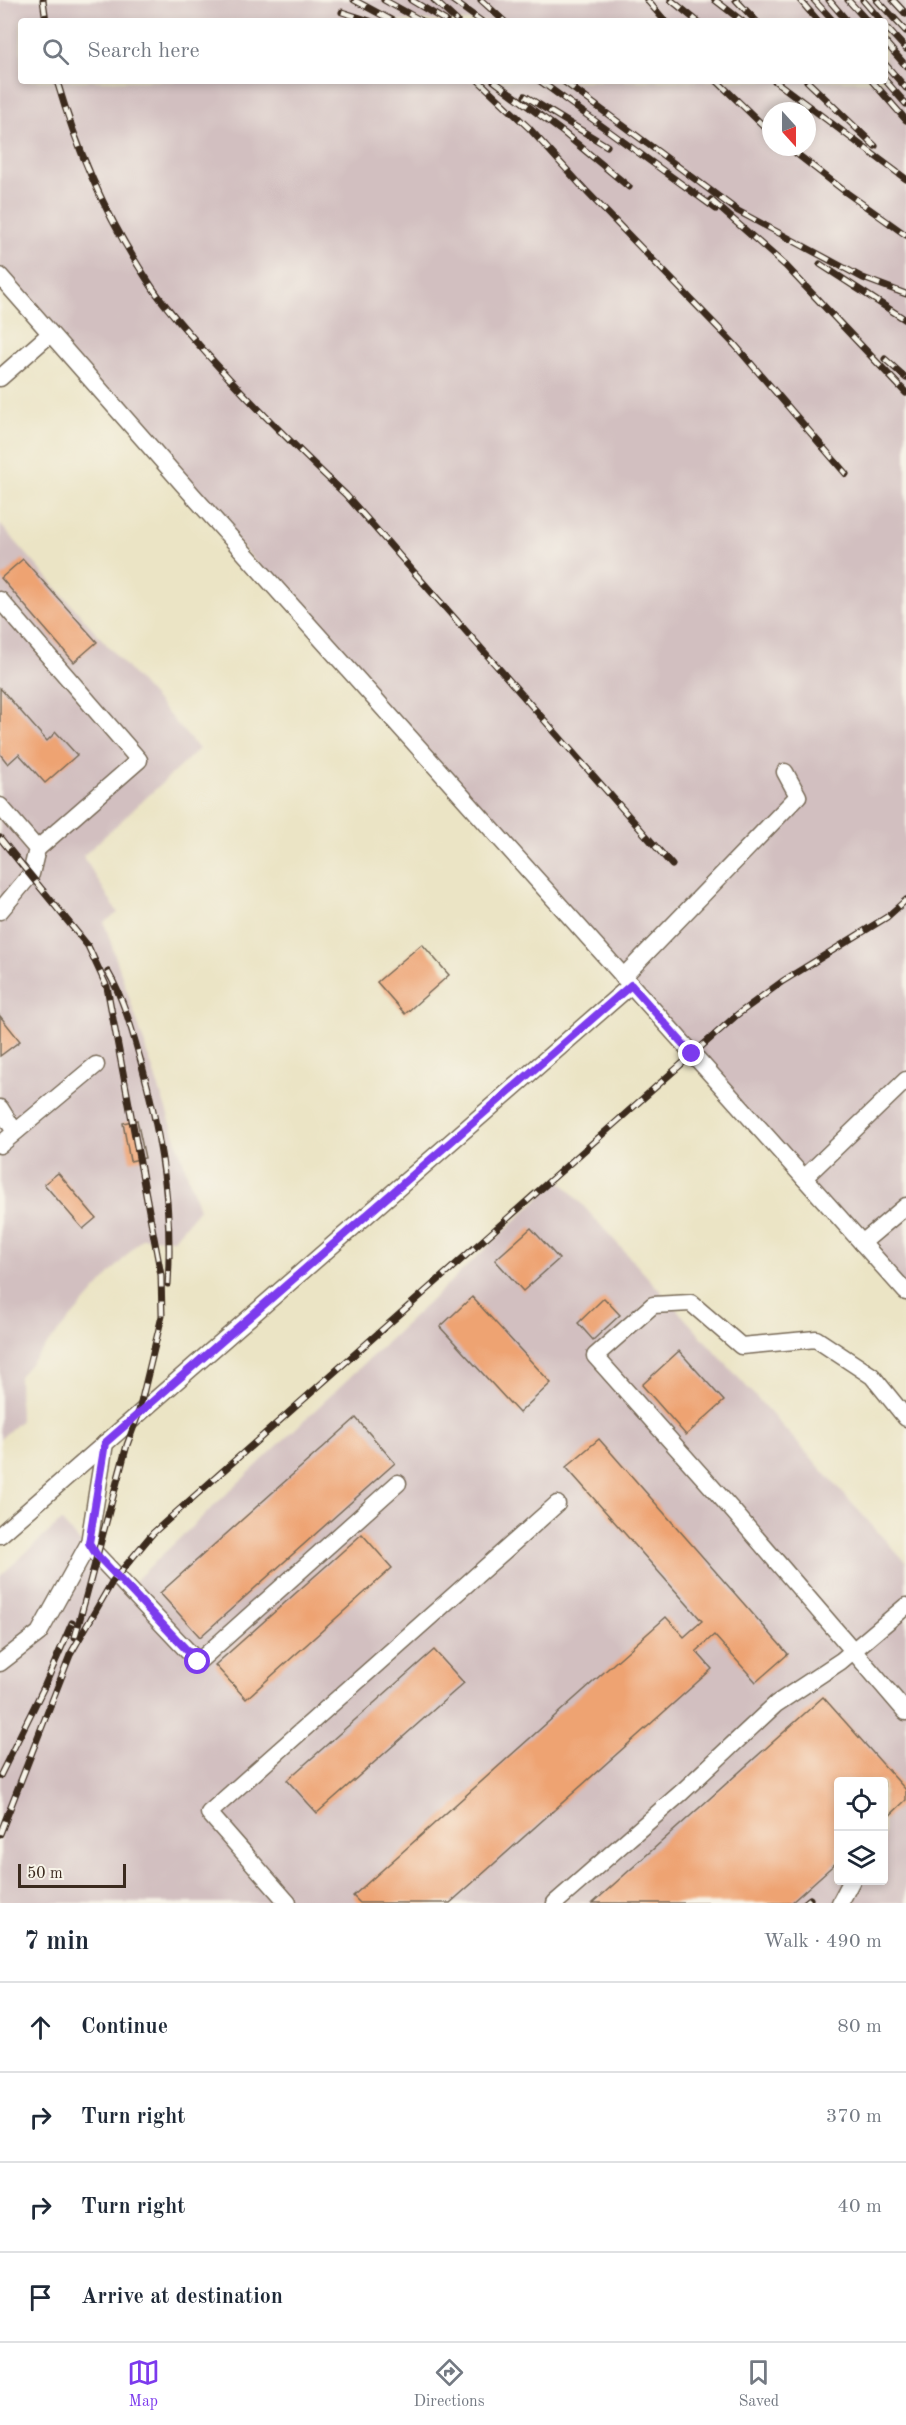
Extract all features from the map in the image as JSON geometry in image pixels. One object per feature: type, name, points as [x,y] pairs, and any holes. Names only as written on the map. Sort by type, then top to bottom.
[{"type":"street","points":[[0,276],[906,1292]]},
{"type":"street","points":[[0,378],[50,334]]},
{"type":"street","points":[[0,600],[140,760],[37,849],[31,874],[0,911]]},
{"type":"street","points":[[0,1535],[627,981],[798,796],[785,772]]},
{"type":"street","points":[[0,806],[37,849]]},
{"type":"street","points":[[0,1145],[96,1065]]},
{"type":"street","points":[[804,1178],[906,1080]]},
{"type":"street","points":[[0,1108],[15,1132]]},
{"type":"street","points":[[862,1243],[906,1206]]},
{"type":"street","points":[[906,1418],[872,1376],[816,1339],[741,1346],[691,1303],[653,1305],[595,1356],[906,1712]]},
{"type":"street","points":[[0,1663],[39,1634],[89,1543],[105,1443]]},
{"type":"street","points":[[89,1543],[96,1554],[198,1662],[398,1483]]},
{"type":"street","points":[[288,1903],[209,1813],[556,1504]]},
{"type":"street","points":[[555,1903],[776,1704],[827,1671],[906,1606]]},
{"type":"street","points":[[840,1903],[850,1885]]},
{"type":"shaded area","points":[[0,0],[906,0],[906,1291],[0,276]]},
{"type":"shaded area","points":[[0,524],[199,749],[83,856],[118,913],[104,922],[199,1209],[174,1239],[142,1238],[19,1376],[20,1421],[0,1439]]},
{"type":"shaded area","points":[[559,1179],[906,1563],[906,1903],[0,1903],[0,1576],[61,1521],[124,1591]]},
{"type":"building","points":[[23,559],[97,642],[74,662],[1,578]]},
{"type":"building","points":[[0,688],[47,741],[56,732],[77,755],[45,783],[19,754],[8,764],[0,754]]},
{"type":"building","points":[[422,944],[449,975],[405,1014],[377,982]]},
{"type":"building","points":[[0,1016],[20,1041],[0,1056]]},
{"type":"building","points":[[137,1120],[145,1158],[130,1161],[123,1123]]},
{"type":"building","points":[[58,1173],[96,1218],[83,1229],[44,1184]]},
{"type":"building","points":[[531,1228],[559,1259],[523,1291],[495,1260]]},
{"type":"building","points":[[472,1297],[551,1383],[519,1413],[440,1327]]},
{"type":"building","points":[[604,1298],[620,1315],[593,1340],[578,1323]]},
{"type":"building","points":[[679,1351],[724,1401],[686,1435],[642,1385]]},
{"type":"building","points":[[356,1418],[395,1463],[200,1637],[160,1593]]},
{"type":"building","points":[[599,1439],[788,1654],[756,1682],[714,1635],[696,1651],[712,1669],[450,1903],[360,1903],[353,1896],[666,1617],[684,1637],[702,1621],[566,1467]]},
{"type":"building","points":[[362,1534],[392,1568],[246,1699],[215,1665]]},
{"type":"building","points":[[434,1650],[464,1683],[317,1813],[287,1780]]},
{"type":"building","points":[[823,1697],[906,1790],[906,1800],[888,1817],[888,1777],[834,1777],[834,1865],[791,1903],[593,1903]]},
{"type":"railway","points":[[43,0],[46,18]]},
{"type":"railway","points":[[354,0],[387,18]]},
{"type":"railway","points":[[384,0],[417,18]]},
{"type":"railway","points":[[411,0],[441,18]]},
{"type":"railway","points":[[434,0],[454,18]]},
{"type":"railway","points":[[452,0],[477,18]]},
{"type":"railway","points":[[481,0],[501,18]]},
{"type":"railway","points":[[647,0],[662,18]]},
{"type":"railway","points":[[671,0],[693,18]]},
{"type":"railway","points":[[715,0],[738,18]]},
{"type":"railway","points":[[736,0],[753,18]]},
{"type":"railway","points":[[800,0],[815,18]]},
{"type":"railway","points":[[814,0],[830,18]]},
{"type":"railway","points":[[829,0],[844,18]]},
{"type":"railway","points":[[848,0],[864,18]]},
{"type":"railway","points":[[863,0],[878,18]]},
{"type":"railway","points":[[877,0],[906,31]]},
{"type":"railway","points":[[893,0],[906,14]]},
{"type":"railway","points":[[342,12],[361,18]]},
{"type":"railway","points":[[888,29],[906,49]]},
{"type":"railway","points":[[888,45],[906,66]]},
{"type":"railway","points":[[888,67],[906,88]]},
{"type":"railway","points":[[888,83],[906,104]]},
{"type":"railway","points":[[58,84],[74,134],[108,211],[135,260],[167,308],[234,384],[346,495],[672,865]]},
{"type":"railway","points":[[482,84],[529,128],[587,192],[735,345],[846,474]]},
{"type":"railway","points":[[498,84],[564,133],[629,187]]},
{"type":"railway","points":[[544,84],[716,209]]},
{"type":"railway","points":[[567,84],[738,211],[863,278],[906,294]]},
{"type":"railway","points":[[720,84],[762,124]]},
{"type":"railway","points":[[779,84],[906,179]]},
{"type":"railway","points":[[810,84],[875,146]]},
{"type":"railway","points":[[875,84],[906,120]]},
{"type":"railway","points":[[525,96],[607,146]]},
{"type":"railway","points":[[800,156],[906,235]]},
{"type":"railway","points":[[711,200],[786,266],[906,393]]},
{"type":"railway","points":[[820,264],[906,320]]},
{"type":"railway","points":[[885,359],[906,378]]},
{"type":"railway","points":[[0,838],[88,946],[107,987],[161,1275],[162,1316],[138,1415],[127,1445],[75,1637]]},
{"type":"railway","points":[[0,1834],[70,1655],[112,1582],[153,1533],[738,1014],[783,981],[887,917],[906,900]]},
{"type":"railway","points":[[108,972],[123,1004],[134,1038],[160,1144],[169,1227],[168,1284]]},
{"type":"railway","points":[[0,1776],[45,1685],[72,1623]]},
{"type":"railway","points":[[805,1903],[810,1899]]},
{"type":"route","points":[[198,1662],[96,1554],[89,1543],[105,1443],[631,985],[692,1054]]}]
